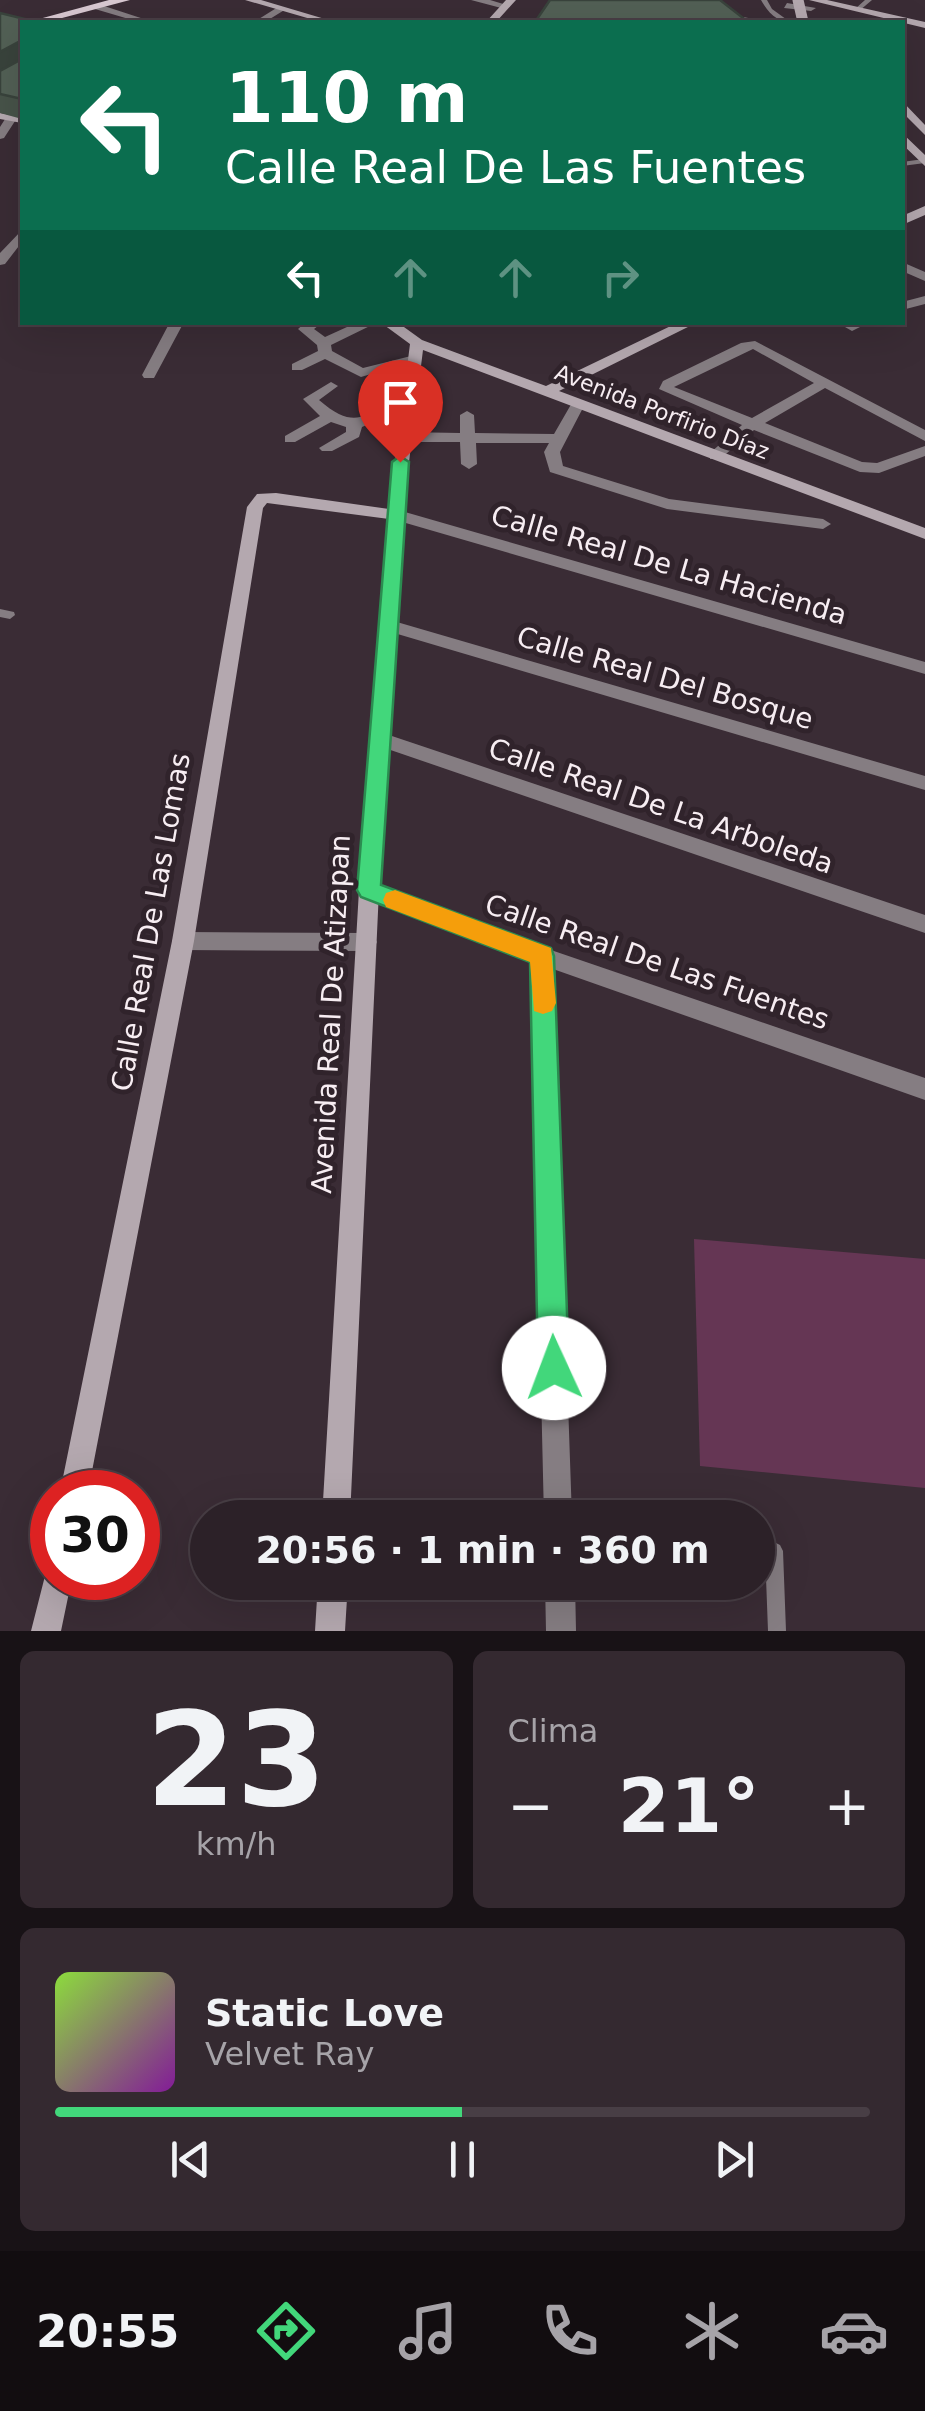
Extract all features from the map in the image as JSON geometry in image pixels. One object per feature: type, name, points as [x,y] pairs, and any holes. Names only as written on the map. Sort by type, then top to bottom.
[{"type":"main road","points":[[49,20],[124,0]]},
{"type":"street","points":[[250,0],[322,20]]},
{"type":"street","points":[[476,0],[508,3]]},
{"type":"street","points":[[787,3],[812,3],[923,22]]},
{"type":"street","points":[[98,8],[141,20]]},
{"type":"street","points":[[262,20],[281,9]]},
{"type":"street","points":[[905,108],[925,132]]},
{"type":"street","points":[[0,136],[11,118]]},
{"type":"street","points":[[918,149],[925,162]]},
{"type":"street","points":[[0,261],[20,236]]},
{"type":"street","points":[[149,375],[175,325]]},
{"type":"street","points":[[312,325],[306,329],[324,348],[361,373],[416,350]]},
{"type":"street","points":[[297,367],[366,325]]},
{"type":"street","name":"Avenida Porfirio Díaz","points":[[390,325],[416,350],[546,392],[925,534]]},
{"type":"street","points":[[546,392],[685,325]]},
{"type":"street","points":[[925,436],[755,345],[668,384],[670,392],[871,470],[925,451]]},
{"type":"street","name":"Avenida Real De Atizapan","points":[[337,1500],[369,890],[404,437],[416,350]]},
{"type":"street","points":[[715,456],[751,425],[826,382]]},
{"type":"street","points":[[331,386],[310,399],[330,417],[354,425],[408,404]]},
{"type":"street","points":[[578,404],[552,452],[556,469],[647,500],[823,524]]},
{"type":"street","points":[[467,415],[469,464]]},
{"type":"street","points":[[290,439],[330,417]]},
{"type":"street","points":[[327,448],[354,434],[354,425]]},
{"type":"street","points":[[404,437],[557,439]]},
{"type":"street","name":"Calle Real De Las Lomas","points":[[78,1470],[183,941],[255,507],[262,498],[276,498],[398,515]]},
{"type":"street","name":"Calle Real De La Hacienda","points":[[398,515],[925,668]]},
{"type":"street","name":"Calle Real Del Bosque","points":[[390,626],[925,783]]},
{"type":"street","name":"Calle Real De La Arboleda","points":[[380,740],[925,924]]},
{"type":"street","name":"Calle Real De Las Fuentes","points":[[369,890],[542,956],[925,1089]]},
{"type":"street","points":[[183,941],[366,942]]},
{"type":"street","points":[[542,956],[557,1500]]},
{"type":"street","points":[[46,1631],[52,1600]]},
{"type":"street","points":[[330,1631],[331,1600]]},
{"type":"street","points":[[560,1600],[561,1631]]},
{"type":"lane","points":[[764,0],[769,10],[786,20]]},
{"type":"lane","points":[[858,10],[870,0]]},
{"type":"lane","points":[[725,20],[719,15],[747,20]]},
{"type":"lane","points":[[775,1592],[776,1631]]},
{"type":"shaded area","points":[[694,1239],[925,1259],[925,1488],[700,1466]]},
{"type":"building","points":[[550,0],[720,0],[746,20],[536,20]]},
{"type":"building","points":[[0,13],[29,20],[20,20],[20,41],[0,52]]},
{"type":"building","points":[[20,60],[20,99],[0,94],[0,71]]},
{"type":"slow traffic","points":[[395,900],[542,956],[543,1003]]},
{"type":"route","points":[[400,462],[369,890],[542,956],[554,1368]]}]
